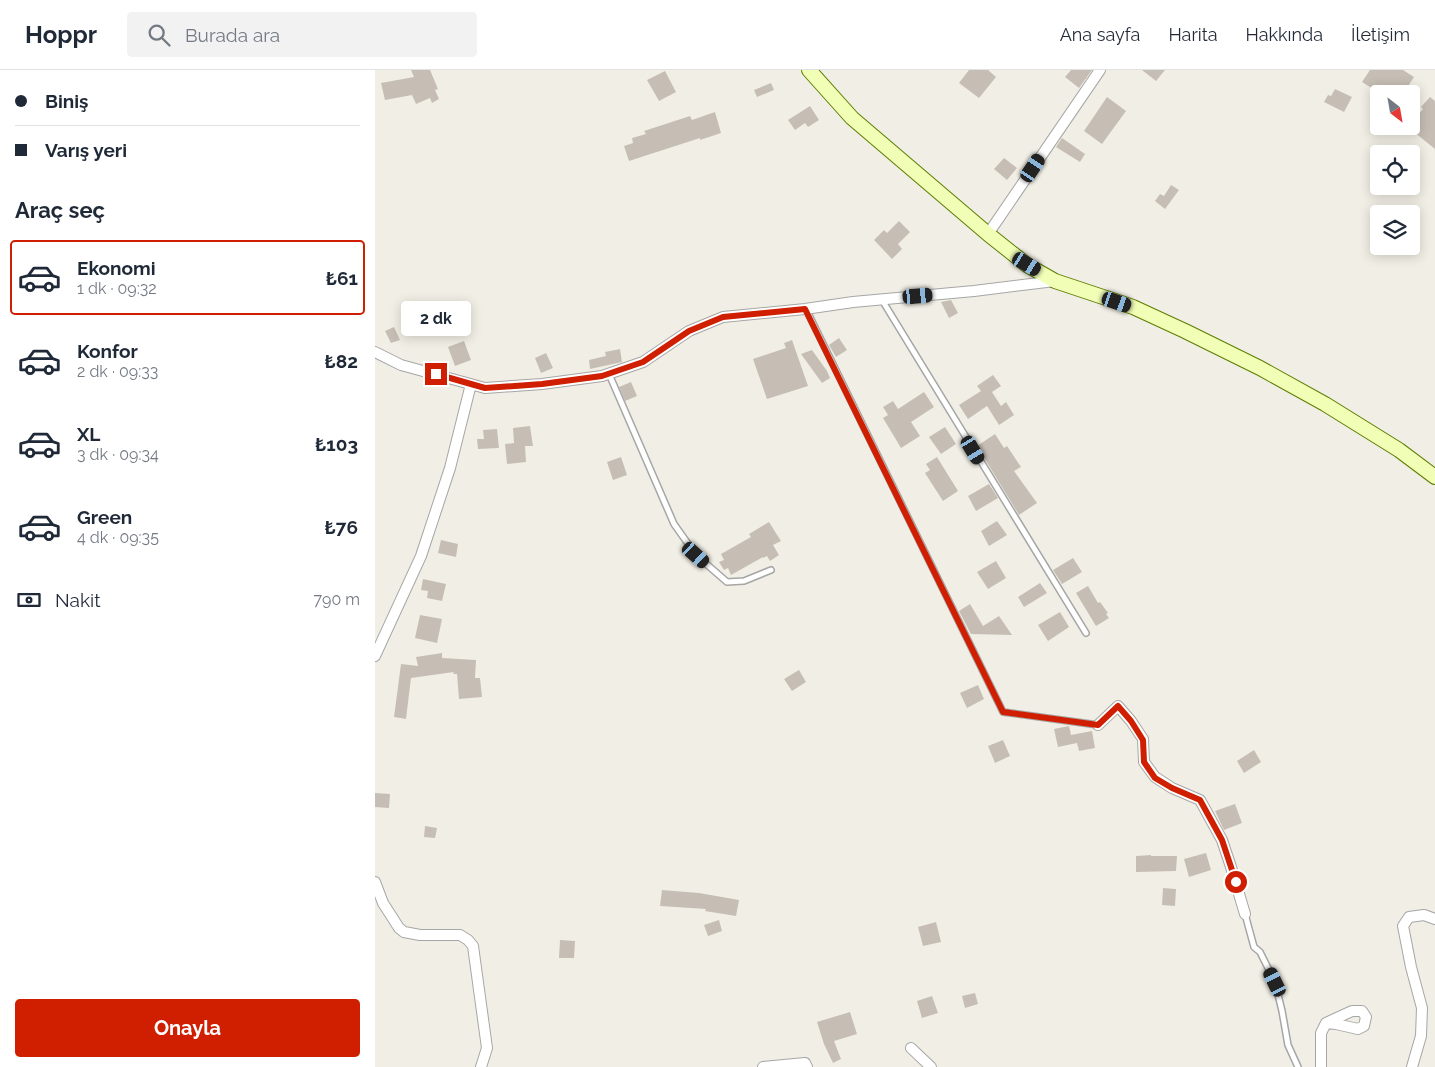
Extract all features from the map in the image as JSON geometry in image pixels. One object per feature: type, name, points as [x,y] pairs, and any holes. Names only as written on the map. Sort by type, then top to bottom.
[{"type":"street","points":[[809,70],[852,118],[988,234],[1027,264],[1055,281],[1133,307],[1260,368],[1325,404],[1399,450],[1435,477]]},
{"type":"street","points":[[988,234],[1100,70]]},
{"type":"street","points":[[375,352],[401,365],[485,388],[542,384],[602,376],[643,362],[689,331],[723,317],[853,302],[974,292],[1055,281]]},
{"type":"street","points":[[375,656],[421,556],[450,468],[471,384]]},
{"type":"street","points":[[1098,725],[1118,706],[1131,721],[1143,740],[1144,762],[1155,778],[1172,788],[1200,800],[1222,840],[1245,914]]},
{"type":"street","points":[[375,882],[383,903],[399,928],[404,932],[420,935],[460,935],[473,946],[487,1048],[481,1067]]},
{"type":"street","points":[[1412,1067],[1421,1036],[1422,1008],[1403,926],[1409,916],[1423,915],[1435,920]]},
{"type":"street","points":[[1321,1067],[1321,1033],[1326,1023]]},
{"type":"street","points":[[911,1048],[931,1067]]},
{"type":"street","points":[[763,1067],[805,1063],[807,1067]]},
{"type":"lane","points":[[881,300],[1086,633]]},
{"type":"lane","points":[[805,309],[1003,712],[1098,725]]},
{"type":"lane","points":[[609,374],[674,524],[696,555],[727,582],[744,581],[771,570]]},
{"type":"lane","points":[[1245,914],[1254,947],[1260,952],[1275,982],[1287,1045],[1299,1067]]},
{"type":"building","points":[[411,70],[430,70],[438,89],[435,90],[439,99],[432,103],[430,98],[416,104],[412,95],[385,100],[381,83],[414,77]]},
{"type":"building","points":[[969,70],[988,70],[996,77],[979,98],[959,83]]},
{"type":"building","points":[[1071,70],[1092,70],[1079,88],[1065,77]]},
{"type":"building","points":[[1142,70],[1165,70],[1156,81]]},
{"type":"building","points":[[1370,70],[1403,70],[1414,77],[1409,85],[1370,85],[1370,87],[1362,82]]},
{"type":"building","points":[[665,71],[676,92],[659,101],[647,80]]},
{"type":"building","points":[[771,83],[774,90],[757,97],[754,90]]},
{"type":"building","points":[[1335,89],[1352,97],[1344,112],[1324,102]]},
{"type":"building","points":[[1107,97],[1126,111],[1102,144],[1084,131]]},
{"type":"building","points":[[1430,97],[1435,101],[1435,149],[1418,135],[1420,135],[1420,113],[1423,109],[1421,107]]},
{"type":"building","points":[[810,106],[819,120],[808,127],[805,123],[795,130],[788,120]]},
{"type":"building","points":[[715,112],[721,133],[629,161],[624,146],[633,143],[632,138],[646,134],[644,131],[690,116],[692,120]]},
{"type":"building","points":[[1062,138],[1085,154],[1080,162],[1056,147]]},
{"type":"building","points":[[1004,158],[1017,168],[1007,180],[994,169]]},
{"type":"building","points":[[1171,185],[1179,190],[1165,209],[1155,201],[1160,194],[1164,196]]},
{"type":"building","points":[[899,221],[910,232],[898,244],[902,249],[892,259],[874,240],[884,230],[887,233]]},
{"type":"building","points":[[951,300],[958,313],[949,318],[941,302]]},
{"type":"building","points":[[394,327],[400,340],[391,343],[385,331]]},
{"type":"building","points":[[839,338],[847,350],[836,357],[829,345]]},
{"type":"building","points":[[792,340],[808,386],[767,399],[753,359],[786,348],[784,343]]},
{"type":"building","points":[[464,341],[471,360],[455,366],[448,347]]},
{"type":"building","points":[[620,349],[622,362],[590,369],[589,360],[606,356],[605,352]]},
{"type":"building","points":[[812,350],[830,378],[822,383],[801,354]]},
{"type":"building","points":[[546,353],[553,368],[541,373],[535,358]]},
{"type":"building","points":[[993,375],[1001,386],[992,392],[1001,406],[1006,402],[1014,415],[999,425],[987,406],[968,419],[959,405],[981,391],[977,386]]},
{"type":"building","points":[[631,382],[637,396],[625,401],[619,387]]},
{"type":"building","points":[[924,392],[934,407],[911,422],[920,436],[901,448],[883,418],[888,415],[883,407],[893,401],[898,409]]},
{"type":"building","points":[[530,426],[533,446],[525,446],[526,462],[507,464],[505,444],[514,443],[513,428]]},
{"type":"building","points":[[945,427],[956,444],[941,454],[929,437]]},
{"type":"building","points":[[497,429],[499,448],[478,449],[477,439],[484,439],[483,430]]},
{"type":"building","points":[[995,434],[1004,448],[1007,446],[1021,467],[1014,471],[1037,503],[1019,515],[977,446]]},
{"type":"building","points":[[621,457],[627,475],[613,480],[607,462]]},
{"type":"building","points":[[937,457],[958,491],[943,501],[925,473],[930,470],[926,464]]},
{"type":"building","points":[[989,484],[998,498],[976,511],[968,496]]},
{"type":"building","points":[[997,521],[1007,535],[989,546],[981,531]]},
{"type":"building","points":[[769,522],[781,541],[773,545],[779,555],[770,561],[767,556],[763,557],[731,575],[728,568],[724,570],[719,562],[724,560],[721,554],[751,537],[749,534]]},
{"type":"building","points":[[441,540],[458,544],[456,557],[438,553]]},
{"type":"building","points":[[1073,558],[1082,572],[1062,584],[1053,570]]},
{"type":"building","points":[[996,561],[1006,578],[988,589],[977,572]]},
{"type":"building","points":[[423,579],[446,584],[442,601],[427,598],[428,591],[421,590]]},
{"type":"building","points":[[1040,583],[1047,593],[1024,607],[1018,597]]},
{"type":"building","points":[[1088,586],[1098,603],[1100,602],[1108,613],[1106,614],[1109,618],[1096,626],[1076,593]]},
{"type":"building","points":[[970,604],[983,626],[999,616],[1012,635],[971,634],[959,611]]},
{"type":"building","points":[[1060,612],[1069,627],[1048,641],[1038,625]]},
{"type":"building","points":[[420,615],[442,619],[437,643],[415,638]]},
{"type":"building","points":[[442,653],[442,658],[476,660],[475,678],[480,678],[482,697],[459,699],[457,674],[453,674],[454,672],[411,678],[406,719],[394,717],[401,664],[418,666],[416,657]]},
{"type":"building","points":[[799,670],[806,682],[792,691],[784,679]]},
{"type":"building","points":[[978,685],[984,699],[967,708],[960,693]]},
{"type":"building","points":[[1069,726],[1071,735],[1092,731],[1095,748],[1079,751],[1077,743],[1058,747],[1054,729]]},
{"type":"building","points":[[1003,740],[1010,756],[995,763],[988,746]]},
{"type":"building","points":[[1254,750],[1261,762],[1244,773],[1237,761]]},
{"type":"building","points":[[375,793],[390,794],[389,808],[375,807]]},
{"type":"building","points":[[1235,804],[1242,823],[1224,830],[1215,811]]},
{"type":"building","points":[[425,826],[437,828],[435,838],[424,837]]},
{"type":"building","points":[[1206,853],[1211,870],[1189,877],[1184,859]]},
{"type":"building","points":[[1136,856],[1177,856],[1176,871],[1136,872]]},
{"type":"building","points":[[1163,888],[1176,889],[1175,906],[1162,905]]},
{"type":"building","points":[[662,890],[699,893],[739,900],[736,916],[705,911],[706,909],[660,906]]},
{"type":"building","points":[[719,920],[722,931],[708,936],[704,925]]},
{"type":"building","points":[[936,922],[941,942],[923,946],[918,927]]},
{"type":"building","points":[[560,940],[575,941],[574,958],[559,958]]},
{"type":"building","points":[[975,993],[978,1004],[965,1008],[962,996]]},
{"type":"building","points":[[932,996],[938,1013],[922,1018],[917,1001]]},
{"type":"building","points":[[850,1012],[857,1034],[834,1041],[841,1059],[833,1063],[817,1022]]},
{"type":"route","points":[[436,374],[485,388],[542,384],[602,376],[643,362],[689,331],[723,317],[805,309],[1003,712],[1098,725],[1118,706],[1131,721],[1143,740],[1144,762],[1155,778],[1172,788],[1200,800],[1222,840],[1236,882]]}]
